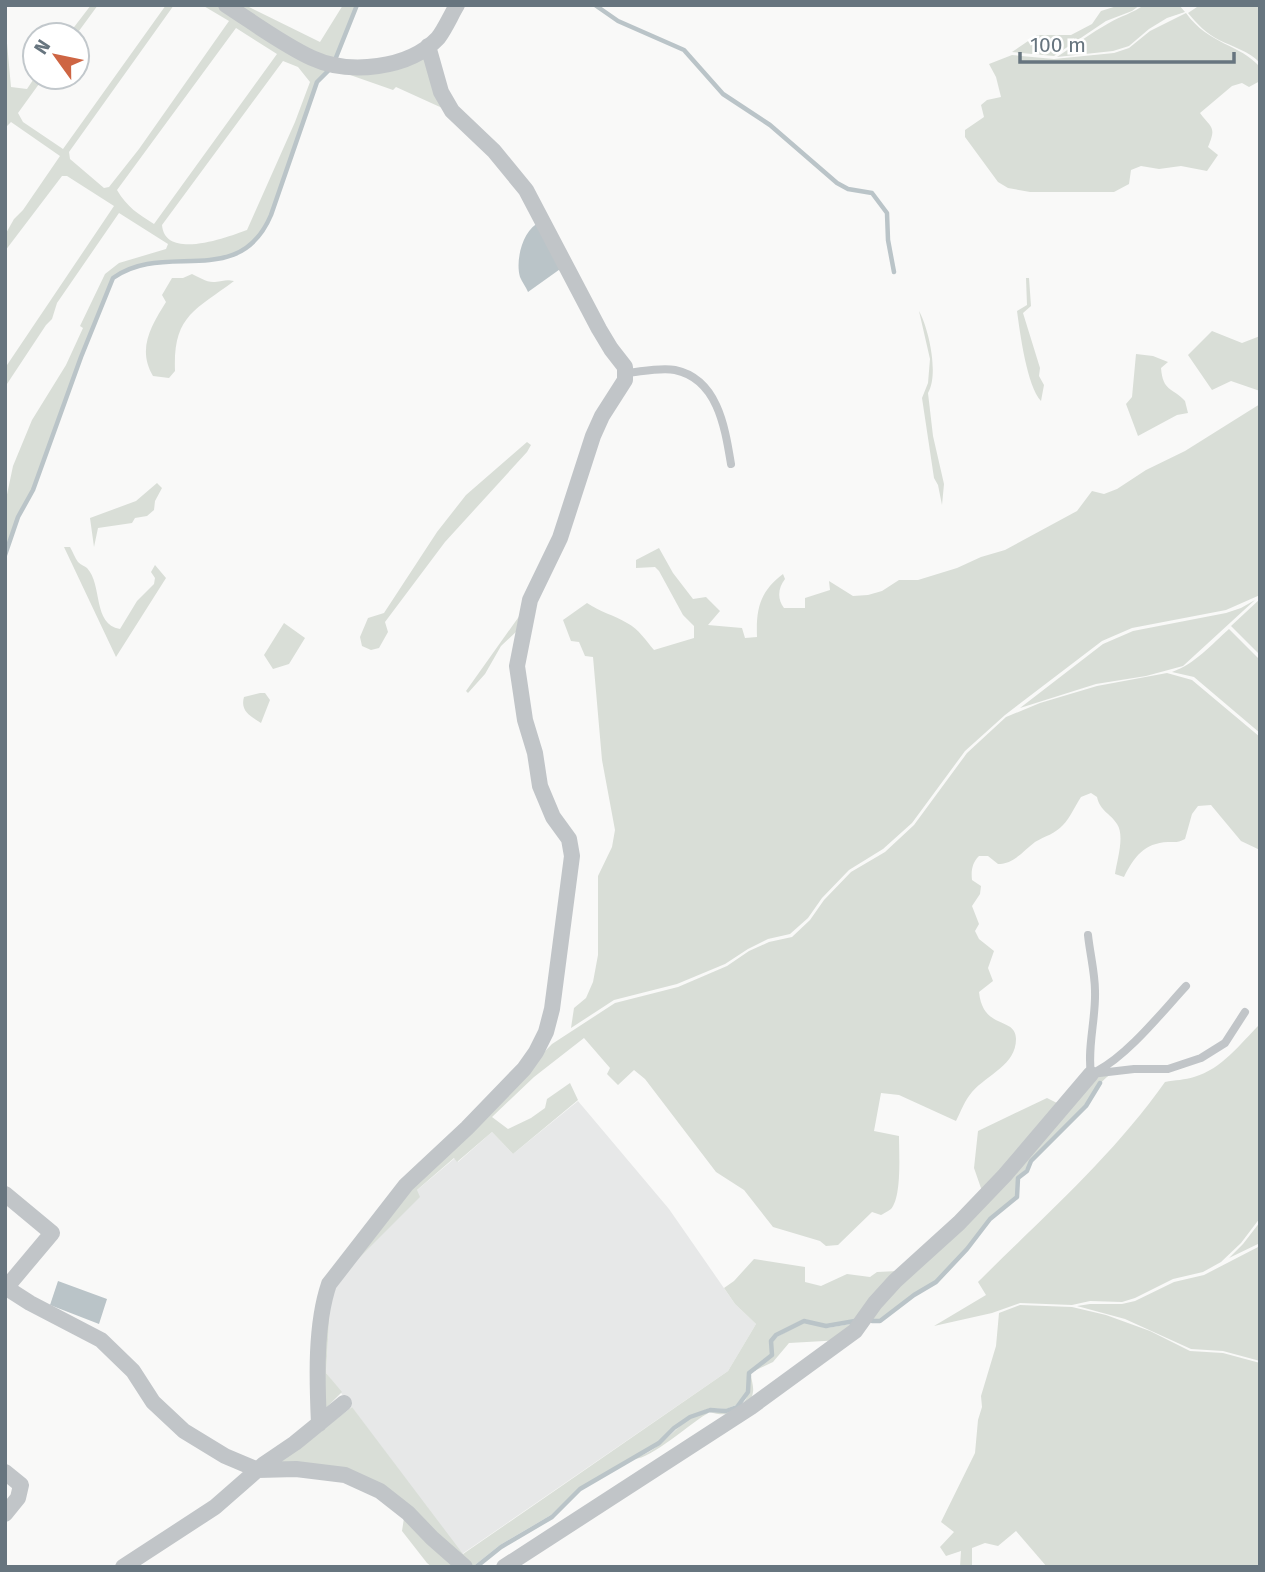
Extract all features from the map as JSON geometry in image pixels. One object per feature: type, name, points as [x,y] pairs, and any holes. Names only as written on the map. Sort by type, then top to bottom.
[{"type":"street","points":[[226,5],[312,58],[332,65],[365,67],[401,61],[428,46],[438,37],[457,5]]},
{"type":"street","points":[[319,1424],[317,1381],[323,1300],[328,1284],[406,1185],[467,1128],[524,1069],[546,1032],[556,984],[572,856],[569,839],[553,817],[540,786],[535,754],[524,720],[517,666],[530,600],[560,538],[593,436],[602,416],[625,380],[625,367],[599,329],[526,190],[494,151],[452,111],[441,92],[428,46]]},
{"type":"street","points":[[504,1567],[751,1407],[855,1331],[895,1281],[959,1223],[1005,1175],[1091,1074]]},
{"type":"street","points":[[5,1194],[52,1233],[6,1288],[101,1340],[133,1371],[153,1402],[184,1431],[225,1456],[258,1470],[296,1469],[345,1475],[380,1491],[408,1513],[465,1567]]},
{"type":"street","points":[[123,1567],[215,1507],[344,1403]]},
{"type":"street","points":[[5,1472],[20,1485],[21,1491],[5,1514]]},
{"type":"lane","points":[[625,373],[674,370],[696,380],[718,408],[724,424],[730,464]]},
{"type":"lane","points":[[1088,935],[1095,991],[1094,1033],[1089,1061],[1091,1074]]},
{"type":"lane","points":[[1091,1074],[1106,1066],[1152,1023],[1186,986]]},
{"type":"lane","points":[[1091,1074],[1134,1069],[1168,1069],[1201,1058],[1225,1043],[1245,1012]]},
{"type":"shaded area","points":[[91,5],[98,5],[86,21],[79,21]]},
{"type":"shaded area","points":[[166,5],[174,5],[69,152],[70,159],[104,188],[109,187],[139,149],[229,21],[202,5],[218,5],[313,65],[329,69],[316,82],[270,215],[257,237],[240,251],[220,257],[154,262],[133,266],[113,277],[80,356],[32,490],[17,517],[5,552],[5,504],[13,466],[32,420],[66,365],[83,328],[80,326],[105,274],[119,263],[166,249],[168,244],[119,213],[57,303],[52,319],[5,387],[5,368],[114,206],[67,176],[62,176],[5,251],[5,235],[14,219],[60,156],[11,122],[5,128],[5,21],[11,87],[21,88],[21,91],[34,91],[18,113],[23,122],[63,149]],"holes":[[[236,28],[277,54],[154,224],[133,210],[117,190]],[[283,61],[298,67],[310,82],[247,230],[198,244],[174,242],[166,236],[162,225]]]},
{"type":"shaded area","points":[[235,5],[245,5],[320,42],[343,5],[356,5],[333,61],[319,57]]},
{"type":"shaded area","points":[[1120,5],[1140,5],[1106,21],[1054,56],[1012,52],[1037,35],[1071,35],[1092,24],[1101,11]]},
{"type":"shaded area","points":[[1144,5],[1179,5],[1185,12],[1167,18],[1129,46],[1113,51],[1057,57],[1102,27]]},
{"type":"shaded area","points":[[1200,5],[1260,5],[1260,63],[1246,52],[1206,32],[1188,13]]},
{"type":"shaded area","points":[[1186,13],[1204,32],[1243,53],[1260,67],[1260,81],[1249,87],[1242,83],[1232,86],[1200,113],[1212,131],[1208,147],[1218,155],[1207,171],[1181,166],[1159,169],[1141,166],[1131,170],[1129,184],[1114,192],[1030,192],[1008,188],[998,182],[965,137],[965,130],[984,117],[981,105],[987,100],[1001,97],[996,77],[989,64],[1012,55],[1054,59],[1114,53],[1129,48],[1150,31]]},
{"type":"shaded area","points":[[426,54],[451,112],[396,87],[393,90],[333,69]]},
{"type":"shaded area","points":[[540,222],[563,267],[528,292],[520,277],[520,254],[529,231]]},
{"type":"shaded area","points":[[192,274],[209,282],[234,281],[197,308],[182,326],[175,353],[175,371],[169,378],[153,376],[148,366],[146,347],[155,320],[166,302],[162,295],[172,278],[183,278]]},
{"type":"shaded area","points":[[1026,278],[1029,278],[1031,306],[1023,313],[1040,368],[1039,376],[1044,385],[1041,401],[1028,372],[1017,311],[1027,305]]},
{"type":"shaded area","points":[[919,311],[926,329],[933,364],[928,393],[933,436],[944,484],[942,505],[934,478],[922,398],[928,383],[930,359]]},
{"type":"shaded area","points":[[1212,331],[1242,343],[1260,336],[1260,391],[1231,381],[1212,390],[1188,355]]},
{"type":"shaded area","points":[[1136,354],[1153,356],[1168,362],[1161,368],[1164,381],[1185,401],[1188,413],[1177,415],[1138,436],[1126,404],[1132,397]]},
{"type":"shaded area","points":[[1260,404],[1260,595],[1226,610],[1132,628],[1102,641],[1005,715],[965,751],[912,823],[883,849],[849,870],[822,898],[808,918],[790,934],[768,939],[725,964],[677,984],[614,1000],[571,1028],[574,1008],[586,998],[593,982],[598,955],[598,876],[612,847],[615,830],[602,760],[593,657],[585,656],[579,642],[571,641],[563,620],[587,603],[631,626],[654,650],[694,638],[694,626],[683,615],[659,571],[655,567],[636,568],[636,560],[659,548],[673,573],[693,599],[706,597],[720,611],[708,625],[742,628],[745,638],[757,637],[757,618],[761,602],[769,588],[783,574],[785,579],[779,594],[782,605],[784,608],[805,608],[805,598],[830,590],[829,581],[853,596],[868,595],[882,591],[899,580],[918,580],[957,568],[1005,550],[1077,511],[1092,491],[1104,494],[1117,489]]},
{"type":"shaded area","points":[[527,442],[531,445],[527,452],[445,542],[385,622],[388,632],[379,648],[371,650],[362,646],[360,637],[368,618],[384,613],[437,532],[466,495]]},
{"type":"shaded area","points":[[157,483],[162,488],[155,501],[154,510],[147,516],[135,518],[132,523],[98,528],[94,547],[90,518],[136,501]]},
{"type":"shaded area","points":[[64,547],[70,547],[78,562],[92,575],[105,620],[120,629],[137,601],[154,584],[155,578],[151,572],[155,565],[166,578],[116,657]]},
{"type":"shaded area","points":[[1260,599],[1260,655],[1231,626]]},
{"type":"shaded area","points":[[1255,600],[1183,666],[1146,676],[1096,684],[1020,708],[1103,644],[1133,631],[1226,613]]},
{"type":"shaded area","points":[[525,608],[518,630],[501,646],[485,674],[468,693],[466,691]]},
{"type":"shaded area","points":[[284,623],[305,638],[289,664],[273,669],[264,655]]},
{"type":"shaded area","points":[[1229,629],[1260,660],[1260,733],[1194,677],[1172,672],[1195,659]]},
{"type":"shaded area","points":[[1167,673],[1192,680],[1260,737],[1260,850],[1241,841],[1211,805],[1198,806],[1192,814],[1185,839],[1146,848],[1136,857],[1124,877],[1115,874],[1119,829],[1100,806],[1097,797],[1091,793],[1081,797],[1060,828],[1035,842],[1014,859],[998,864],[988,856],[979,856],[973,864],[972,873],[972,880],[981,886],[980,894],[972,906],[979,924],[975,931],[979,939],[994,951],[988,968],[993,981],[979,992],[986,1013],[1015,1032],[1015,1048],[1006,1062],[972,1092],[956,1121],[899,1095],[881,1093],[874,1131],[899,1136],[897,1195],[891,1209],[881,1215],[872,1212],[838,1245],[826,1246],[820,1241],[773,1227],[744,1190],[716,1172],[645,1079],[634,1070],[618,1085],[607,1074],[610,1068],[584,1038],[534,1077],[492,1117],[508,1129],[545,1108],[547,1099],[570,1083],[578,1100],[513,1154],[492,1132],[457,1162],[454,1158],[417,1190],[420,1197],[331,1289],[326,1373],[342,1392],[323,1411],[322,1330],[331,1285],[409,1186],[552,1044],[615,1003],[678,987],[727,966],[749,951],[769,942],[792,937],[851,872],[885,852],[914,825],[967,753],[1006,717],[1040,703],[1097,686]]},
{"type":"shaded area","points":[[265,693],[270,700],[261,723],[247,713],[243,706],[244,697]]},
{"type":"shaded area","points":[[1260,1024],[1260,1218],[1241,1243],[1221,1262],[1203,1272],[1173,1279],[1122,1302],[1090,1301],[1072,1305],[1020,1303],[992,1313],[934,1326],[986,1295],[978,1282],[1100,1161],[1165,1082],[1191,1078],[1213,1068],[1230,1055]]},
{"type":"shaded area","points":[[1112,1073],[1017,1177],[1016,1196],[989,1218],[966,1249],[935,1281],[880,1320],[867,1321],[1092,1076]]},
{"type":"shaded area","points":[[1047,1098],[1059,1104],[1055,1115],[979,1197],[884,1288],[859,1319],[826,1325],[804,1319],[775,1334],[769,1341],[771,1354],[748,1373],[747,1391],[736,1405],[726,1409],[710,1408],[690,1416],[673,1427],[658,1442],[579,1488],[551,1515],[500,1545],[475,1565],[471,1566],[397,1498],[363,1476],[327,1466],[283,1463],[280,1459],[295,1451],[352,1407],[463,1554],[728,1371],[756,1324],[735,1304],[724,1288],[754,1259],[805,1267],[805,1282],[821,1286],[847,1274],[870,1277],[877,1272],[898,1271],[982,1191],[974,1168],[978,1131]]},
{"type":"shaded area","points":[[578,1101],[669,1209],[735,1304],[756,1324],[728,1371],[462,1554],[326,1373],[331,1290],[416,1191],[455,1158],[458,1162],[492,1132],[513,1154]]},
{"type":"shaded area","points":[[1260,1222],[1260,1243],[1229,1258],[1243,1244]]},
{"type":"shaded area","points":[[1260,1246],[1260,1361],[1223,1351],[1191,1349],[1125,1319],[1077,1306],[1135,1301],[1174,1282],[1204,1275]]},
{"type":"shaded area","points":[[58,1281],[107,1299],[99,1324],[50,1305]]},
{"type":"shaded area","points":[[1020,1305],[1072,1307],[1106,1315],[1150,1331],[1190,1351],[1223,1353],[1260,1363],[1260,1567],[1047,1567],[1016,1531],[998,1546],[985,1543],[972,1548],[972,1567],[960,1567],[961,1551],[946,1556],[940,1547],[954,1532],[941,1522],[975,1453],[982,1407],[981,1396],[996,1346],[999,1313]]},
{"type":"shaded area","points":[[804,1322],[827,1328],[856,1323],[842,1340],[789,1343],[773,1362],[754,1371],[773,1355],[772,1342],[777,1337]]},
{"type":"shaded area","points":[[751,1374],[753,1392],[747,1405],[730,1414],[711,1412],[738,1408],[747,1397]]},
{"type":"shaded area","points":[[709,1412],[660,1447],[641,1458],[633,1459],[655,1448],[689,1419]]},
{"type":"shaded area","points":[[404,1518],[456,1567],[432,1567],[427,1563],[402,1531]]},
{"type":"waterway","points":[[335,60],[357,5]]},
{"type":"waterway","points":[[595,5],[618,21],[684,50],[723,94],[770,125],[837,183],[848,189],[872,193],[887,213],[888,240],[894,272]]},
{"type":"waterway","points":[[5,555],[18,517],[33,490],[113,278],[133,268],[155,263],[221,258],[240,252],[257,238],[271,215],[317,82],[331,68]]},
{"type":"waterway","points":[[872,1321],[880,1321],[936,1282],[990,1219],[1017,1197],[1018,1178],[1027,1171],[1031,1161],[1086,1106],[1100,1083]]},
{"type":"waterway","points":[[476,1567],[501,1547],[552,1517],[580,1489],[659,1443],[690,1417],[710,1410],[726,1411],[737,1407],[748,1392],[749,1373],[772,1355],[771,1341],[776,1335],[804,1321],[826,1326],[855,1321]]}]
